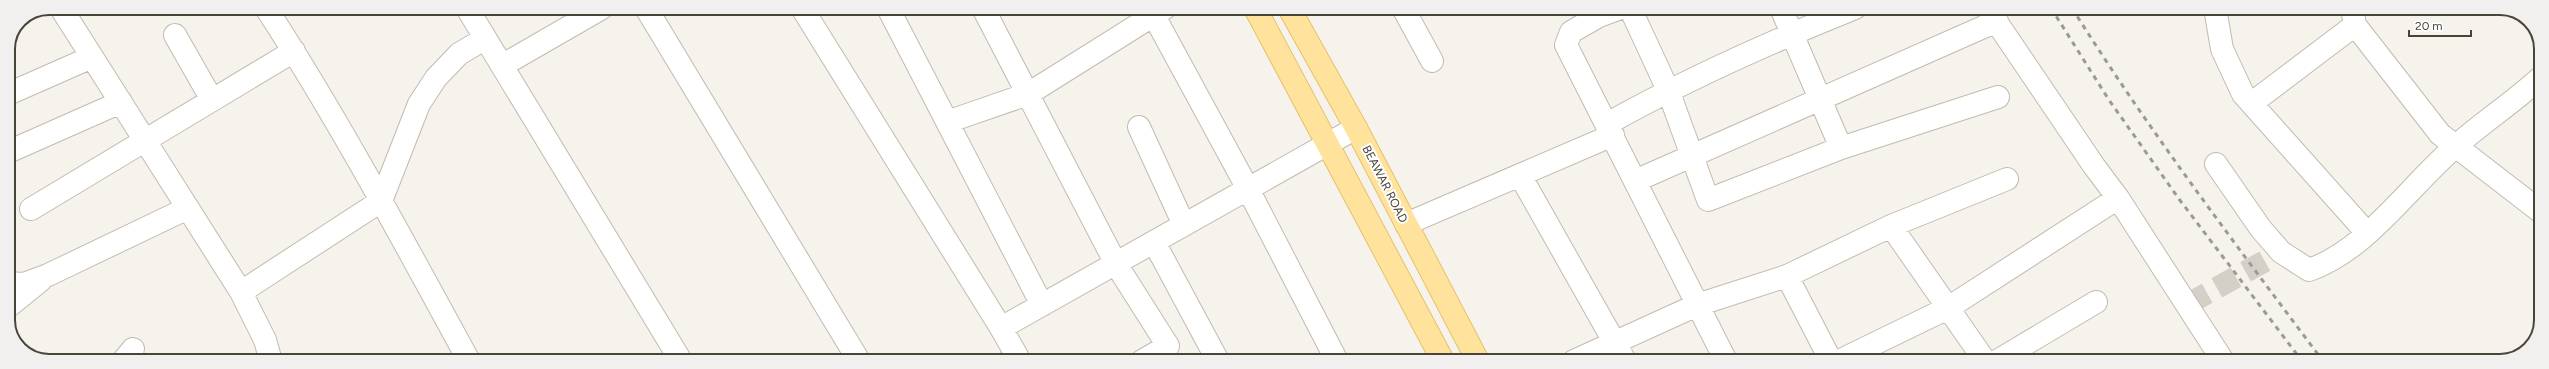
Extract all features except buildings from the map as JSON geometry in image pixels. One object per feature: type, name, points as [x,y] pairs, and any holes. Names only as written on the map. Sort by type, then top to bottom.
[{"type":"main road","points":[[1259,15],[1439,354]]},
{"type":"main road","name":"BEAWAR ROAD","points":[[1293,15],[1356,128],[1474,354]]},
{"type":"street","points":[[65,15],[241,292],[265,340],[269,354]]},
{"type":"street","points":[[271,15],[294,51],[381,201],[465,354]]},
{"type":"street","points":[[471,15],[484,39],[503,65],[677,354]]},
{"type":"street","points":[[503,65],[590,15]]},
{"type":"street","points":[[650,15],[855,354]]},
{"type":"street","points":[[806,15],[1016,354]]},
{"type":"street","points":[[892,15],[1042,305]]},
{"type":"street","points":[[987,15],[1116,264],[1168,346],[1154,354]]},
{"type":"street","points":[[947,122],[1028,94],[1153,15]]},
{"type":"street","points":[[1161,15],[1248,189],[1333,354]]},
{"type":"street","points":[[1407,15],[1432,61]]},
{"type":"street","points":[[1593,15],[1571,32],[1566,45],[1722,354]]},
{"type":"street","points":[[1633,15],[1668,90],[1708,200],[1841,148],[1998,97]]},
{"type":"street","points":[[1784,15],[1841,148]]},
{"type":"street","points":[[1406,224],[1521,177],[1610,130],[1668,90],[1838,15]]},
{"type":"street","points":[[1634,181],[1819,98],[1992,15],[2094,166],[2118,198],[2188,304],[2216,354]]},
{"type":"street","points":[[2216,15],[2222,49],[2243,94],[2367,233]]},
{"type":"street","points":[[2252,103],[2353,17],[2440,134],[2534,207]]},
{"type":"street","points":[[175,35],[212,100]]},
{"type":"street","points":[[241,292],[381,201],[419,104],[436,78],[459,54],[484,39]]},
{"type":"street","points":[[31,209],[294,51]]},
{"type":"street","points":[[15,91],[92,57]]},
{"type":"street","points":[[2216,164],[2261,229],[2281,252],[2309,270],[2325,265],[2367,233],[2456,146],[2534,89]]},
{"type":"street","points":[[15,149],[121,102]]},
{"type":"street","points":[[1139,127],[1184,225]]},
{"type":"street","points":[[1000,328],[1356,128]]},
{"type":"street","points":[[1521,177],[1620,352]]},
{"type":"street","points":[[1610,354],[1620,352],[1697,305],[1787,276],[1891,226],[2007,179]]},
{"type":"street","points":[[1854,354],[1948,308],[2118,198]]},
{"type":"street","points":[[15,283],[24,284],[48,275],[188,208]]},
{"type":"street","points":[[1891,226],[1980,354]]},
{"type":"street","points":[[1154,242],[1214,354]]},
{"type":"street","points":[[15,301],[48,275]]},
{"type":"street","points":[[1787,276],[1827,354]]},
{"type":"street","points":[[2009,354],[2096,302]]},
{"type":"tunnel","points":[[2188,304],[2281,252]]},
{"type":"railway","points":[[2055,15],[2109,100],[2179,199],[2297,354]]},
{"type":"railway","points":[[2076,15],[2131,99],[2162,143],[2318,354]]}]
